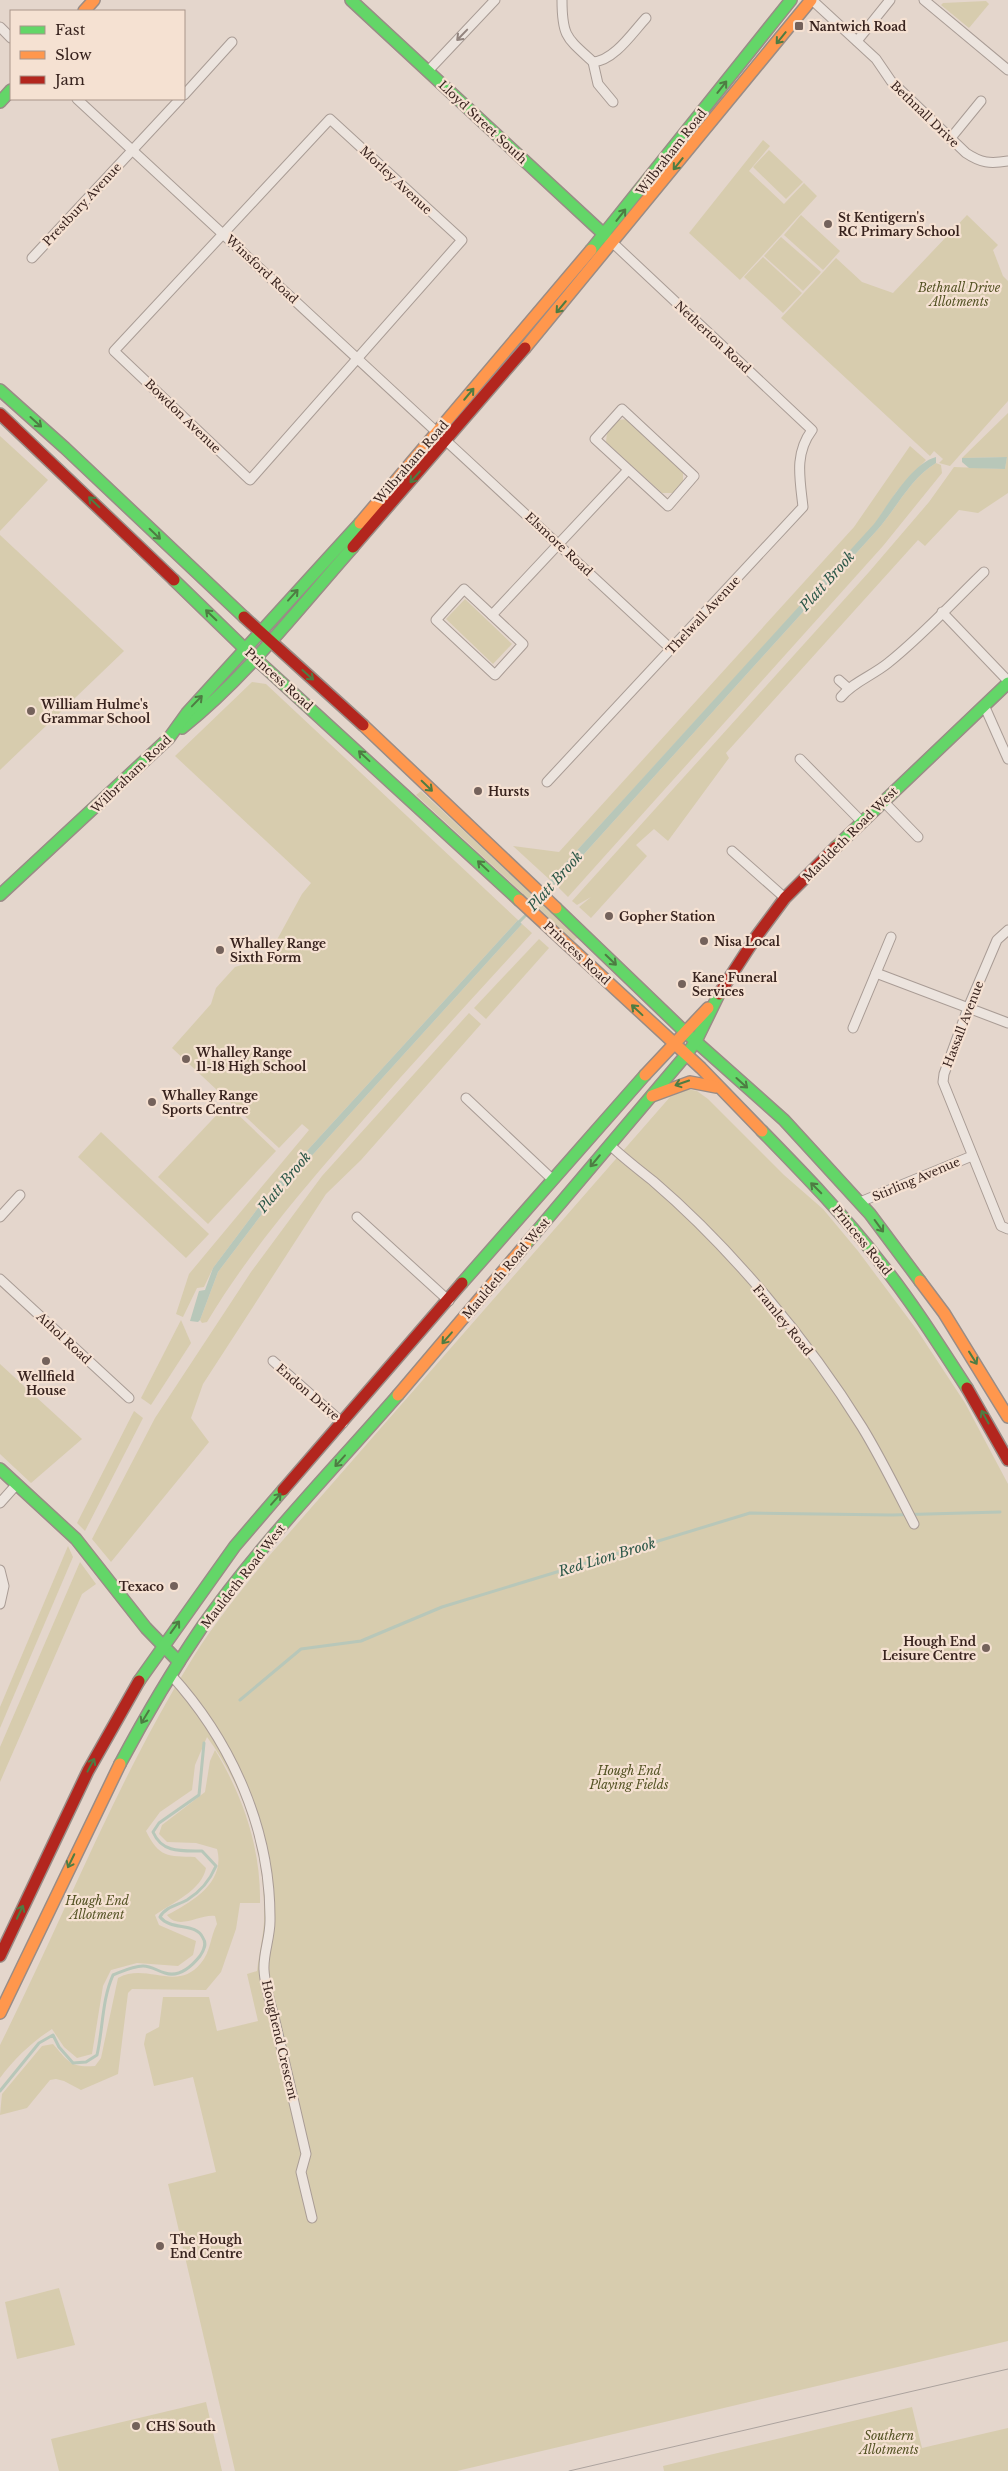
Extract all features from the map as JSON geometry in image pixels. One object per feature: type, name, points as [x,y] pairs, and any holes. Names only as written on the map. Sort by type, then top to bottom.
[{"type":"main road","points":[[85,10],[94,0]]},
{"type":"main road","name":"Lloyd Street South","points":[[351,0],[614,244]]},
{"type":"main road","name":"Wilbraham Road","points":[[169,738],[187,713],[342,542],[604,235],[790,0]]},
{"type":"main road","name":"Wilbraham Road","points":[[0,895],[169,738],[209,707],[257,659],[288,620],[447,440],[614,244],[812,0]]},
{"type":"main road","points":[[0,102],[10,91]]},
{"type":"main road","name":"Princess Road","points":[[0,390],[369,730],[684,1031],[784,1120],[860,1202],[944,1313],[1008,1417]]},
{"type":"main road","name":"Princess Road","points":[[0,414],[246,649],[686,1055],[832,1204],[880,1261],[950,1360],[1008,1460]]},
{"type":"main road","name":"Mauldeth Road West","points":[[0,2013],[98,1803],[125,1751],[212,1612],[289,1518],[458,1326],[686,1055],[696,1041],[713,1003],[756,937],[785,898],[861,821],[1008,682]]},
{"type":"main road","name":"Mauldeth Road West","points":[[0,1956],[88,1771],[121,1710],[161,1647],[235,1546],[552,1179],[673,1043],[713,1003]]},
{"type":"main road","name":"Mauldeth Road West","points":[[649,1097],[685,1081],[704,1082],[716,1087]]},
{"type":"main road","points":[[552,1179],[568,1193]]},
{"type":"main road","points":[[0,1469],[66,1530],[97,1564],[134,1615],[161,1647],[179,1662]]},
{"type":"street","points":[[428,71],[495,0]]},
{"type":"street","points":[[562,0],[562,22],[566,36],[593,62],[598,84],[613,102]]},
{"type":"street","name":"Bethnall Drive","points":[[812,0],[876,59],[891,81],[950,139],[979,162],[994,164],[1008,161]]},
{"type":"street","points":[[857,41],[890,0]]},
{"type":"street","points":[[924,0],[1008,70]]},
{"type":"street","points":[[593,62],[602,62],[610,56],[646,18]]},
{"type":"street","points":[[0,27],[10,37]]},
{"type":"street","points":[[185,94],[232,42]]},
{"type":"street","name":"Winsford Road","points":[[78,100],[447,440]]},
{"type":"street","name":"Prestbury Avenue","points":[[32,258],[179,100]]},
{"type":"street","points":[[950,139],[981,102]]},
{"type":"street","name":"Morley Avenue","points":[[223,234],[330,119],[462,240],[358,358]]},
{"type":"street","name":"Bowdon Avenue","points":[[223,234],[114,350],[250,480],[358,358]]},
{"type":"street","name":"Netherton Road","points":[[614,244],[812,430]]},
{"type":"street","points":[[622,409],[694,476],[668,506],[628,470],[595,439],[622,409]]},
{"type":"street","name":"Thelwall Avenue","points":[[547,782],[803,507],[799,466],[800,452],[812,430]]},
{"type":"street","name":"Elsmore Road","points":[[447,440],[671,649]]},
{"type":"street","points":[[492,615],[628,470]]},
{"type":"street","points":[[840,697],[848,688],[886,665],[901,652],[984,572]]},
{"type":"street","points":[[464,589],[492,615],[524,644],[495,675],[436,620],[464,589]]},
{"type":"street","points":[[942,612],[1008,682]]},
{"type":"street","points":[[839,680],[848,688]]},
{"type":"street","points":[[984,705],[1008,759]]},
{"type":"street","points":[[800,758],[861,821]]},
{"type":"street","points":[[883,801],[918,837]]},
{"type":"street","points":[[732,851],[785,898]]},
{"type":"street","name":"Hassall Avenue","points":[[1008,930],[997,940],[968,1008],[944,1074],[943,1082],[1001,1226],[1008,1229]]},
{"type":"street","points":[[853,1028],[890,937]]},
{"type":"street","points":[[876,972],[1008,1023]]},
{"type":"street","points":[[466,1098],[552,1179]]},
{"type":"street","name":"Framley Road","points":[[612,1147],[653,1182],[699,1226],[745,1273],[778,1312],[824,1372],[861,1425],[914,1524]]},
{"type":"street","name":"Stirling Avenue","points":[[860,1202],[972,1156]]},
{"type":"street","points":[[0,1217],[20,1195]]},
{"type":"street","points":[[357,1217],[449,1300]]},
{"type":"street","name":"Athol Road","points":[[0,1279],[129,1398]]},
{"type":"street","name":"Endon Drive","points":[[273,1361],[343,1423]]},
{"type":"street","points":[[0,1503],[17,1484]]},
{"type":"street","points":[[0,1570],[4,1586],[0,1604]]},
{"type":"street","name":"Houghend Crescent","points":[[171,1675],[194,1701],[223,1747],[248,1799],[267,1866],[270,1921],[264,1969],[306,2154],[301,2172],[312,2218]]},
{"type":"green space","points":[[986,1],[989,4],[969,28],[941,5],[943,3]]},
{"type":"green space","points":[[763,140],[770,146],[749,171],[784,204],[804,183],[817,196],[740,280],[689,233]]},
{"type":"green space","points":[[769,150],[803,182],[786,199],[753,167]]},
{"type":"green space","points":[[801,215],[840,251],[823,270],[784,235]]},
{"type":"green space","name":"Bethnall Drive Allotments","points":[[967,215],[998,245],[993,250],[1003,276],[1008,281],[1008,401],[950,466],[939,463],[943,459],[934,451],[930,456],[781,318],[836,258],[862,282],[893,293]]},
{"type":"green space","points":[[781,237],[821,272],[803,291],[764,256]]},
{"type":"green space","points":[[763,257],[802,293],[783,313],[744,277]]},
{"type":"green space","points":[[1008,413],[1008,493],[978,513],[959,510],[925,546],[918,540],[726,753],[729,758],[668,841],[654,829],[636,845],[647,856],[591,918],[579,907],[591,897],[577,905],[572,901],[869,572],[929,502],[954,467],[1005,469],[1007,457],[962,458]]},
{"type":"green space","points":[[628,419],[683,471],[683,482],[673,493],[662,493],[606,442],[607,433],[618,420]]},
{"type":"green space","points":[[0,436],[48,480],[0,531]]},
{"type":"green space","points":[[910,446],[926,460],[897,491],[874,525],[550,880],[513,846],[559,852],[854,527]]},
{"type":"green space","points":[[936,463],[941,465],[942,473],[883,546],[568,897],[556,885],[879,528],[919,477]]},
{"type":"green space","name":"William Hulme's Grammar School","points":[[0,535],[124,651],[0,770]]},
{"type":"green space","points":[[465,599],[512,644],[493,664],[446,619]]},
{"type":"green space","points":[[252,682],[266,684],[518,920],[273,1188],[213,1268],[204,1287],[197,1288],[183,1317],[176,1314],[189,1274],[309,1130],[302,1124],[279,1148],[172,1048],[211,1004],[216,988],[235,967],[267,958],[302,894],[311,883],[175,756]]},
{"type":"green space","points":[[421,791],[578,937],[574,941],[416,795]]},
{"type":"green space","points":[[522,924],[532,933],[325,1164],[254,1252],[207,1322],[202,1323],[200,1320],[218,1272],[278,1193]]},
{"type":"green space","points":[[539,939],[549,948],[486,1019],[474,1008]]},
{"type":"green space","points":[[469,1013],[481,1024],[361,1160],[326,1194],[203,1384],[191,1418],[209,1442],[111,1562],[92,1539],[155,1418],[251,1272],[322,1176]]},
{"type":"green space","name":"Hough End Playing Fields","points":[[687,1089],[697,1091],[708,1099],[784,1175],[823,1209],[858,1251],[917,1330],[965,1403],[1008,1484],[1008,2341],[457,2471],[235,2471],[168,2184],[216,2172],[193,2077],[154,2086],[144,2044],[146,2034],[159,2027],[163,1997],[209,1997],[217,2031],[258,2021],[247,1974],[257,1971],[264,1922],[264,1897],[257,1848],[243,1801],[221,1757],[207,1737],[195,1765],[192,1790],[160,1812],[146,1831],[160,1851],[165,1854],[195,1857],[206,1868],[199,1883],[193,1889],[155,1915],[159,1925],[196,1941],[193,1955],[178,1966],[137,1963],[111,1970],[103,1986],[92,2054],[77,2058],[64,2047],[52,2029],[24,2051],[0,2078],[0,2045],[140,1750],[166,1703],[211,1630],[269,1556],[670,1097]]},
{"type":"green space","points":[[227,1104],[276,1151],[208,1224],[158,1177]]},
{"type":"green space","points":[[101,1132],[209,1234],[186,1258],[78,1157]]},
{"type":"green space","points":[[181,1320],[191,1343],[151,1405],[141,1398]]},
{"type":"green space","points":[[0,1364],[82,1439],[31,1483],[0,1454]]},
{"type":"green space","points":[[134,1411],[143,1418],[85,1531],[77,1523]]},
{"type":"green space","points":[[68,1546],[73,1557],[0,1728],[0,1707]]},
{"type":"green space","points":[[80,1562],[96,1584],[82,1594],[0,1782],[0,1747]]},
{"type":"green space","points":[[215,1750],[242,1804],[254,1843],[260,1883],[260,1903],[240,1903],[236,1929],[221,1972],[206,1990],[132,1989],[128,1993],[118,2074],[81,2090],[64,2081],[50,2080],[27,2108],[0,2115],[2,2094],[42,2046],[53,2044],[70,2062],[80,2066],[95,2066],[101,2058],[118,1978],[140,1973],[172,1977],[182,1976],[192,1972],[204,1958],[217,1924],[215,1916],[177,1922],[167,1915],[187,1904],[205,1890],[212,1881],[218,1861],[217,1849],[196,1843],[167,1842],[159,1834],[162,1825],[205,1792],[210,1761]]},
{"type":"green space","points":[[59,2288],[75,2345],[17,2359],[5,2302]]},
{"type":"green space","name":"CHS South","points":[[206,2402],[222,2471],[59,2471],[51,2439]]},
{"type":"green space","name":"Southern Allotments","points":[[912,2407],[922,2448],[1008,2428],[1008,2471],[664,2471],[663,2466]]},
{"type":"water","points":[[936,457],[936,463],[919,477],[879,528],[556,885],[550,880],[874,524],[893,496],[918,467]]},
{"type":"water","points":[[1007,457],[1005,469],[969,468],[962,462],[962,458]]},
{"type":"water","points":[[518,920],[522,924],[278,1193],[218,1272],[200,1320],[198,1322],[190,1321],[199,1291],[205,1290],[213,1268],[273,1188]]},
{"type":"waterway","name":"Platt Brook","points":[[545,893],[556,881]]},
{"type":"waterway","name":"Platt Brook","points":[[518,923],[528,913]]},
{"type":"waterway","name":"Red Lion Brook","points":[[240,1700],[301,1649],[361,1641],[442,1607],[750,1513],[892,1515],[1000,1512]]},
{"type":"waterway","points":[[0,2091],[39,2043],[53,2035],[59,2047],[73,2063],[86,2062],[97,2055],[105,2004],[113,1975],[143,1966],[165,1973],[176,1974],[189,1967],[201,1954],[205,1942],[200,1933],[189,1928],[170,1924],[160,1917],[168,1909],[187,1900],[196,1893],[208,1881],[216,1866],[202,1851],[180,1851],[167,1847],[157,1839],[153,1832],[159,1823],[199,1795],[204,1743]]},
{"type":"tram line","points":[[569,2471],[1008,2369]]},
{"type":"traffic: fast","points":[[351,0],[609,239]]},
{"type":"traffic: fast","points":[[591,250],[791,0]]},
{"type":"traffic: fast","points":[[0,102],[10,91]]},
{"type":"traffic: fast","points":[[0,390],[65,448],[244,617]]},
{"type":"traffic: fast","points":[[0,895],[169,738],[187,713],[360,523]]},
{"type":"traffic: fast","points":[[182,728],[206,708],[250,664],[353,547]]},
{"type":"traffic: fast","points":[[174,580],[245,649],[519,900]]},
{"type":"traffic: fast","points":[[836,847],[1008,683]]},
{"type":"traffic: fast","points":[[556,908],[684,1031],[784,1120],[870,1214],[920,1281]]},
{"type":"traffic: fast","points":[[526,1244],[686,1055],[696,1041],[719,994]]},
{"type":"traffic: fast","points":[[462,1283],[645,1075]]},
{"type":"traffic: fast","points":[[762,1131],[823,1195],[892,1277],[967,1388]]},
{"type":"traffic: fast","points":[[120,1764],[169,1677],[224,1596],[297,1508],[398,1395]]},
{"type":"traffic: fast","points":[[0,1469],[76,1539],[146,1628],[179,1662]]},
{"type":"traffic: fast","points":[[139,1681],[235,1546],[283,1490]]},
{"type":"traffic: slow","points":[[85,10],[94,0]]},
{"type":"traffic: slow","points":[[525,348],[811,0]]},
{"type":"traffic: slow","points":[[360,523],[591,250]]},
{"type":"traffic: slow","points":[[363,725],[556,908]]},
{"type":"traffic: slow","points":[[519,900],[701,1068],[762,1131]]},
{"type":"traffic: slow","points":[[645,1075],[708,1008]]},
{"type":"traffic: slow","points":[[652,1096],[690,1082],[716,1087]]},
{"type":"traffic: slow","points":[[398,1395],[526,1244]]},
{"type":"traffic: slow","points":[[920,1281],[944,1313],[1008,1417]]},
{"type":"traffic: slow","points":[[0,2013],[120,1764]]},
{"type":"traffic: jam","points":[[353,547],[525,348]]},
{"type":"traffic: jam","points":[[0,414],[174,580]]},
{"type":"traffic: jam","points":[[244,617],[363,725]]},
{"type":"traffic: jam","points":[[719,994],[756,937],[785,898],[836,847]]},
{"type":"traffic: jam","points":[[283,1490],[462,1283]]},
{"type":"traffic: jam","points":[[967,1388],[1008,1460]]},
{"type":"traffic: jam","points":[[0,1956],[88,1771],[139,1681]]},
{"type":"place","name":"Nantwich Road","points":[[799,26]]},
{"type":"place","name":"St Kentigern's RC Primary School","points":[[828,224]]},
{"type":"place","name":"William Hulme's Grammar School","points":[[31,711]]},
{"type":"place","name":"Hursts","points":[[478,791]]},
{"type":"place","name":"Gopher Station","points":[[609,916]]},
{"type":"place","name":"Nisa Local","points":[[704,941]]},
{"type":"place","name":"Whalley Range Sixth Form","points":[[220,950]]},
{"type":"place","name":"Kane Funeral Services","points":[[682,984]]},
{"type":"place","name":"Whalley Range 11-18 High School","points":[[186,1059]]},
{"type":"place","name":"Whalley Range Sports Centre","points":[[152,1102]]},
{"type":"place","name":"Wellfield House","points":[[46,1361]]},
{"type":"place","name":"Texaco","points":[[174,1586]]},
{"type":"place","name":"Hough End Leisure Centre","points":[[986,1648]]},
{"type":"place","name":"The Hough End Centre","points":[[160,2246]]},
{"type":"place","name":"CHS South","points":[[136,2426]]},
{"type":"park label","name":"Hough End Allotment","points":[[97,1907]]}]
